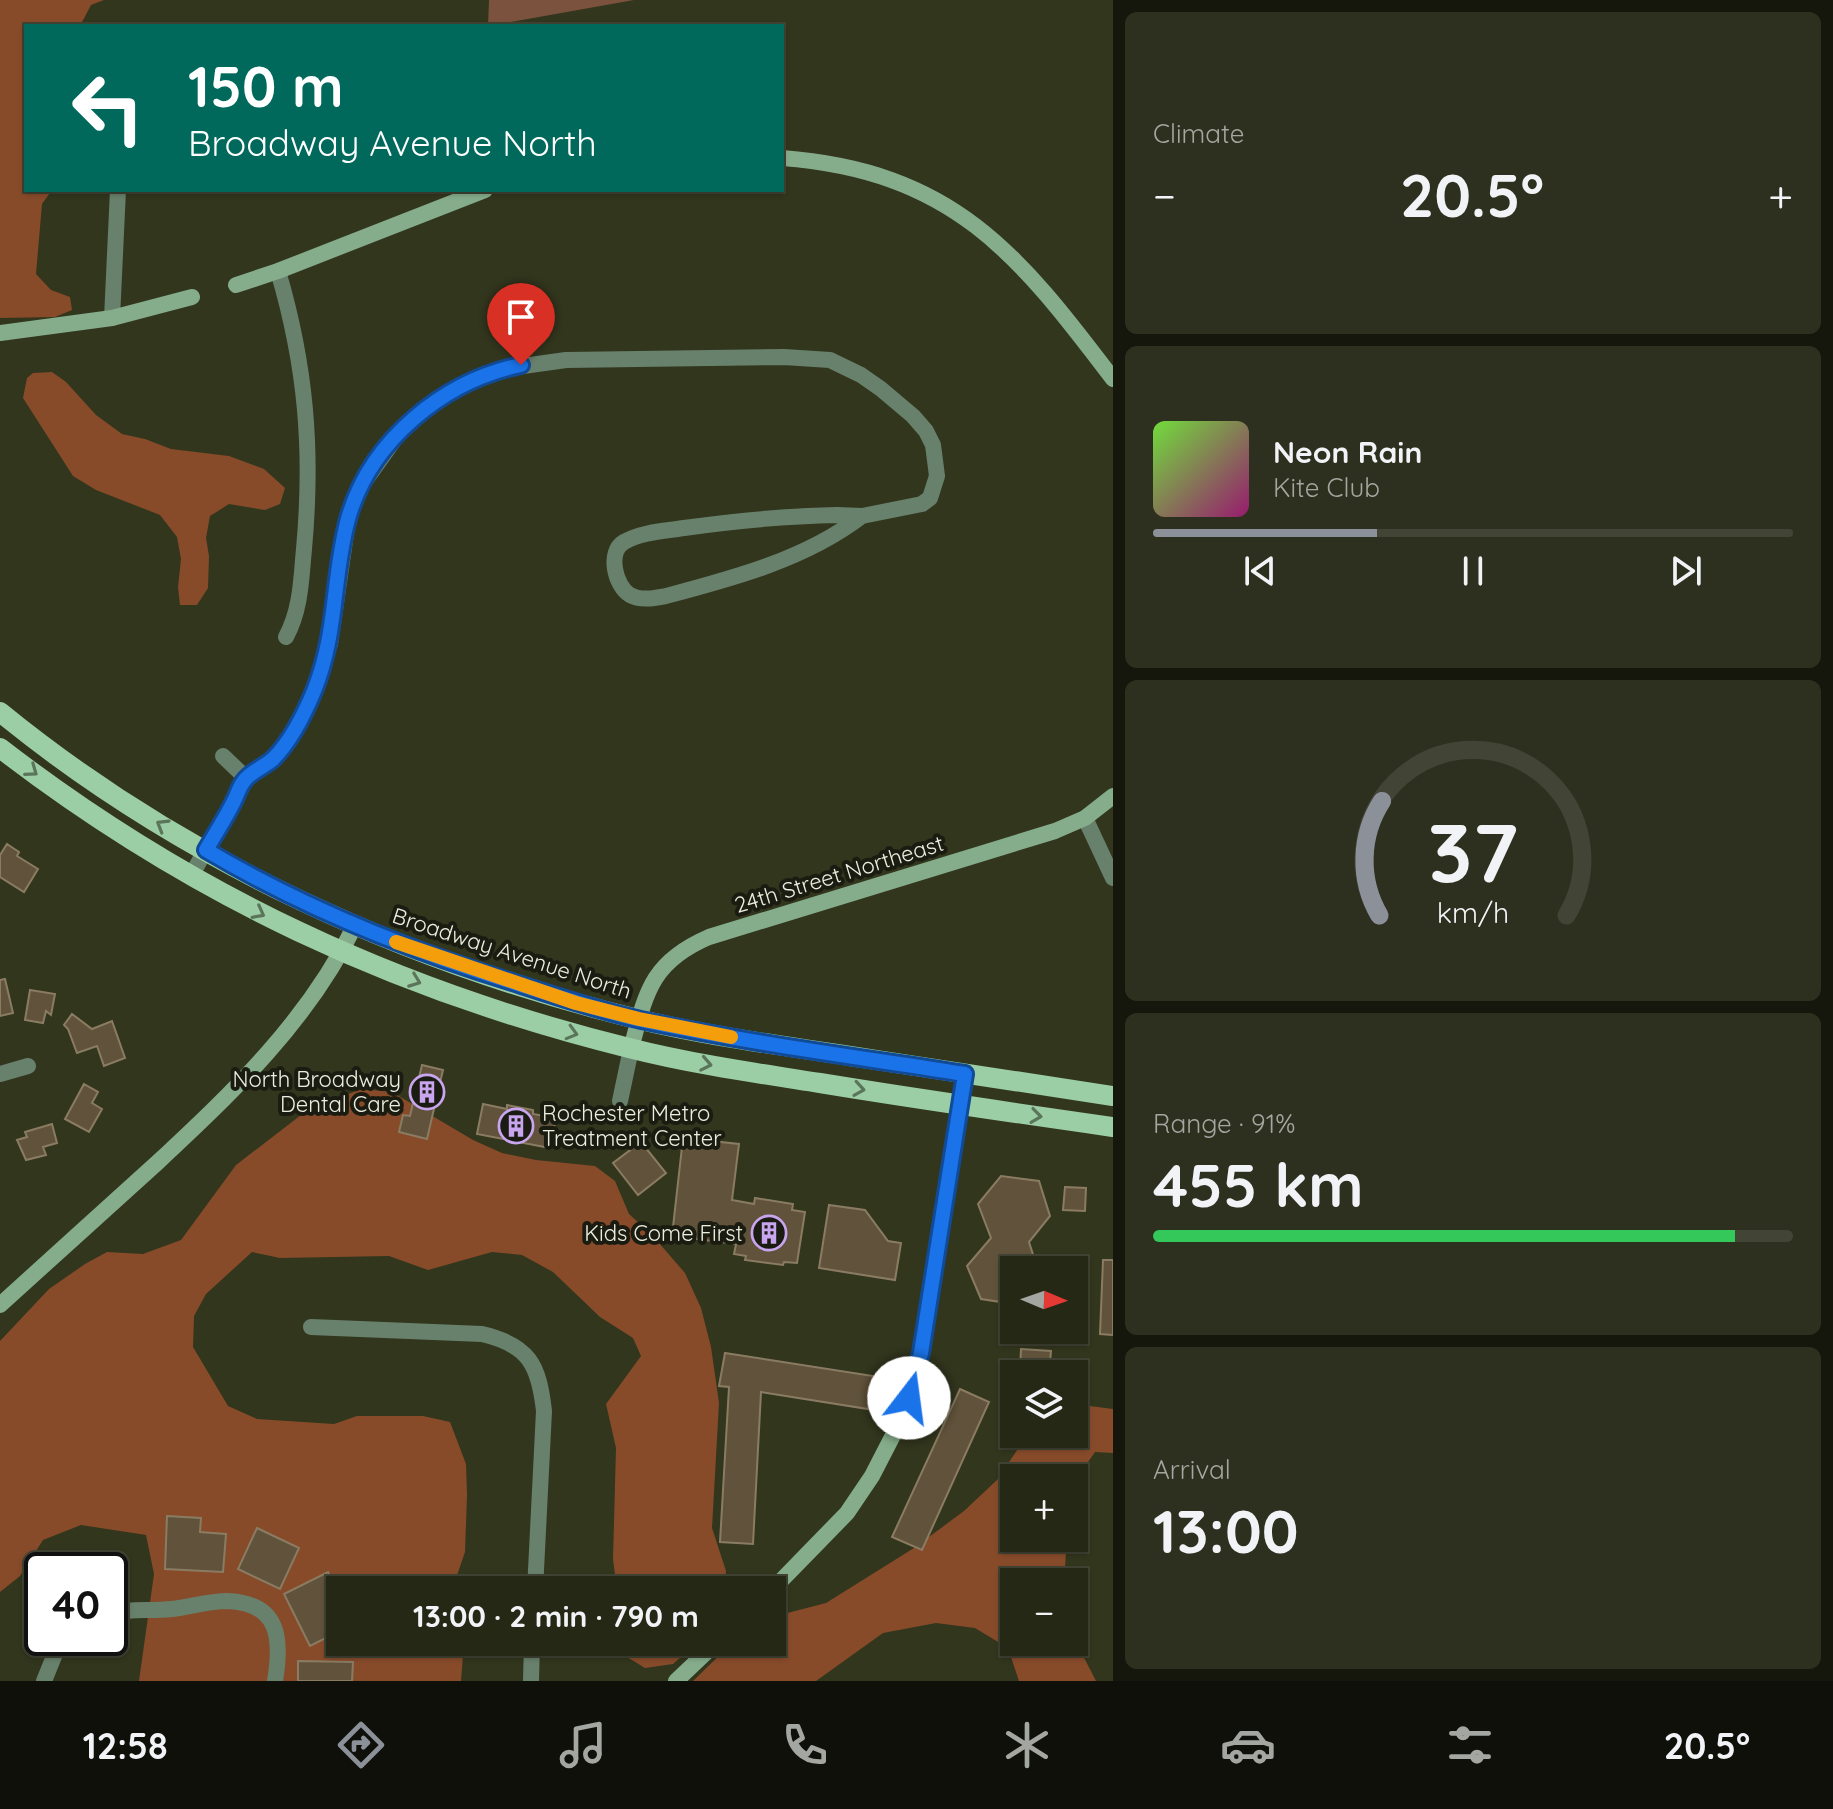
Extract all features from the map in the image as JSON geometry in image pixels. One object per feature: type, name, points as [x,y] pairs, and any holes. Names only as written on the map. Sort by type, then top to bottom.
[{"type":"main road","name":"Broadway Avenue North","points":[[0,712],[118,798],[271,887],[355,925],[470,969],[559,998],[639,1019],[751,1041],[1113,1096]]},
{"type":"main road","points":[[0,748],[84,809],[191,876],[342,953],[512,1016],[631,1049],[735,1069],[1113,1127]]},
{"type":"street","points":[[784,158],[830,163],[869,172],[924,193],[958,211],[994,239],[1036,282],[1113,379]]},
{"type":"street","points":[[112,318],[118,192]]},
{"type":"street","points":[[236,285],[480,192]]},
{"type":"street","points":[[278,271],[300,360],[309,441],[298,606],[286,637]]},
{"type":"street","points":[[0,333],[112,318],[192,297]]},
{"type":"street","points":[[191,876],[246,778],[274,758],[301,719],[330,644],[348,520],[362,485],[389,444],[418,415],[447,393],[484,375],[521,365],[566,360],[784,357],[830,360],[861,375],[913,416],[926,431],[936,461],[935,487],[930,498],[922,504],[862,516],[783,517],[640,535],[619,545],[615,552],[616,574],[627,593],[634,597],[653,599],[666,596],[804,552],[830,539],[862,516]]},
{"type":"street","points":[[223,756],[246,778]]},
{"type":"street","name":"24th Street Northeast","points":[[631,1049],[655,977],[680,951],[697,943],[1055,831],[1085,818],[1113,796]]},
{"type":"street","points":[[1085,818],[1113,878]]},
{"type":"street","points":[[0,1305],[181,1140],[250,1072],[307,1007],[342,953],[355,925]]},
{"type":"street","points":[[620,1101],[631,1049]]},
{"type":"street","points":[[0,1074],[28,1066]]},
{"type":"street","points":[[786,1576],[847,1513],[884,1454],[904,1414],[921,1353],[965,1074]]},
{"type":"street","points":[[311,1327],[482,1334],[506,1340],[523,1351],[541,1386],[544,1411],[536,1576]]},
{"type":"street","points":[[128,1612],[227,1601],[261,1611],[273,1623],[279,1636],[275,1681]]},
{"type":"street","points":[[44,1681],[54,1656]]},
{"type":"street","points":[[531,1681],[532,1656]]},
{"type":"street","points":[[676,1681],[702,1656]]},
{"type":"shaded area","points":[[0,0],[104,0],[91,5],[81,24],[24,24],[24,192],[51,192],[42,204],[36,274],[51,290],[70,297],[72,310],[55,317],[0,318]]},
{"type":"shaded area","points":[[489,0],[634,0],[499,24],[488,24]]},
{"type":"shaded area","points":[[52,372],[66,382],[96,415],[122,434],[171,449],[229,456],[264,469],[285,488],[280,504],[265,510],[229,504],[210,516],[206,538],[208,588],[197,605],[180,605],[181,559],[177,537],[160,515],[96,490],[73,476],[23,398],[27,378],[33,373]]},
{"type":"shaded area","points":[[363,1089],[392,1092],[473,1140],[502,1153],[595,1166],[615,1181],[629,1214],[685,1273],[701,1308],[711,1347],[719,1403],[712,1528],[725,1576],[615,1576],[616,1448],[606,1404],[641,1356],[633,1338],[600,1317],[553,1272],[522,1255],[492,1252],[428,1270],[389,1256],[280,1258],[252,1252],[206,1294],[194,1316],[193,1347],[228,1406],[257,1419],[334,1424],[357,1416],[423,1416],[450,1422],[466,1464],[465,1552],[457,1576],[326,1576],[326,1656],[463,1656],[461,1681],[139,1681],[154,1574],[146,1535],[81,1525],[43,1540],[35,1552],[24,1552],[24,1570],[0,1592],[0,1341],[49,1289],[85,1264],[107,1252],[143,1254],[181,1240],[236,1165],[301,1115],[327,1101]]},
{"type":"shaded area","points":[[1088,1406],[1113,1409],[1113,1453],[1095,1452],[1087,1464],[1008,1464],[1019,1448],[1088,1448]]},
{"type":"shaded area","points":[[1000,1476],[1000,1552],[1066,1552],[1065,1568],[1000,1568],[1000,1643],[975,1628],[936,1623],[883,1633],[816,1681],[693,1681],[719,1656],[786,1656],[786,1613],[826,1603],[914,1548],[964,1511]]},
{"type":"shaded area","points":[[682,1656],[673,1664],[645,1668],[627,1657]]},
{"type":"shaded area","points":[[1011,1656],[1083,1656],[1096,1681],[1019,1681]]},
{"type":"building","points":[[7,844],[19,852],[17,856],[38,869],[24,892],[0,877],[0,855]]},
{"type":"building","points":[[5,979],[13,1013],[0,1016],[0,980]]},
{"type":"building","points":[[30,990],[55,994],[51,1015],[46,1011],[43,1023],[25,1020]]},
{"type":"building","points":[[72,1014],[92,1029],[112,1021],[125,1058],[104,1066],[97,1046],[77,1053],[64,1025]]},
{"type":"building","name":"North Broadway Dental Care","points":[[422,1065],[443,1070],[427,1139],[399,1132],[403,1115],[410,1116]]},
{"type":"building","points":[[84,1084],[98,1092],[92,1103],[102,1109],[89,1132],[65,1119]]},
{"type":"building","name":"Rochester Metro Treatment Center","points":[[483,1104],[507,1109],[507,1105],[556,1118],[550,1148],[477,1134]]},
{"type":"building","points":[[52,1124],[57,1143],[43,1147],[46,1155],[26,1160],[17,1140],[27,1137],[25,1132]]},
{"type":"building","points":[[683,1138],[739,1144],[732,1200],[754,1204],[755,1198],[793,1204],[792,1210],[805,1212],[797,1263],[784,1262],[783,1265],[745,1260],[746,1256],[734,1254],[736,1244],[672,1236]]},
{"type":"building","points":[[641,1142],[666,1173],[638,1195],[613,1163]]},
{"type":"building","points":[[1001,1176],[1039,1181],[1050,1216],[1029,1242],[1034,1256],[1000,1256],[1000,1302],[981,1299],[967,1266],[991,1238],[978,1204]]},
{"type":"building","points":[[1065,1187],[1086,1188],[1085,1211],[1063,1210]]},
{"type":"building","points":[[829,1205],[865,1210],[888,1241],[901,1243],[895,1280],[819,1268]]},
{"type":"building","points":[[1103,1260],[1113,1260],[1113,1335],[1100,1334]]},
{"type":"building","points":[[1021,1349],[1051,1351],[1050,1360],[1021,1360]]},
{"type":"building","points":[[725,1353],[873,1376],[868,1409],[761,1392],[753,1544],[720,1542],[729,1387],[719,1386]]},
{"type":"building","points":[[960,1389],[989,1402],[922,1550],[892,1537]]},
{"type":"building","points":[[167,1516],[201,1518],[200,1532],[226,1534],[223,1572],[165,1569]]},
{"type":"building","points":[[257,1528],[299,1548],[280,1589],[238,1569]]},
{"type":"building","points":[[328,1572],[326,1638],[310,1646],[284,1594]]},
{"type":"building","points":[[298,1661],[353,1662],[352,1681],[298,1681]]},
{"type":"slow traffic","points":[[396,942],[576,1003],[731,1037]]},
{"type":"place","name":"North Broadway Dental Care","points":[[427,1092]]},
{"type":"place","name":"Rochester Metro Treatment Center","points":[[516,1126]]},
{"type":"place","name":"Kids Come First","points":[[769,1233]]},
{"type":"route","points":[[521,365],[484,375],[433,403],[402,429],[374,465],[348,520],[330,644],[313,694],[301,719],[274,758],[246,778],[206,850],[271,887],[369,932],[559,998],[639,1019],[727,1036],[965,1074],[921,1353],[909,1398]]}]
